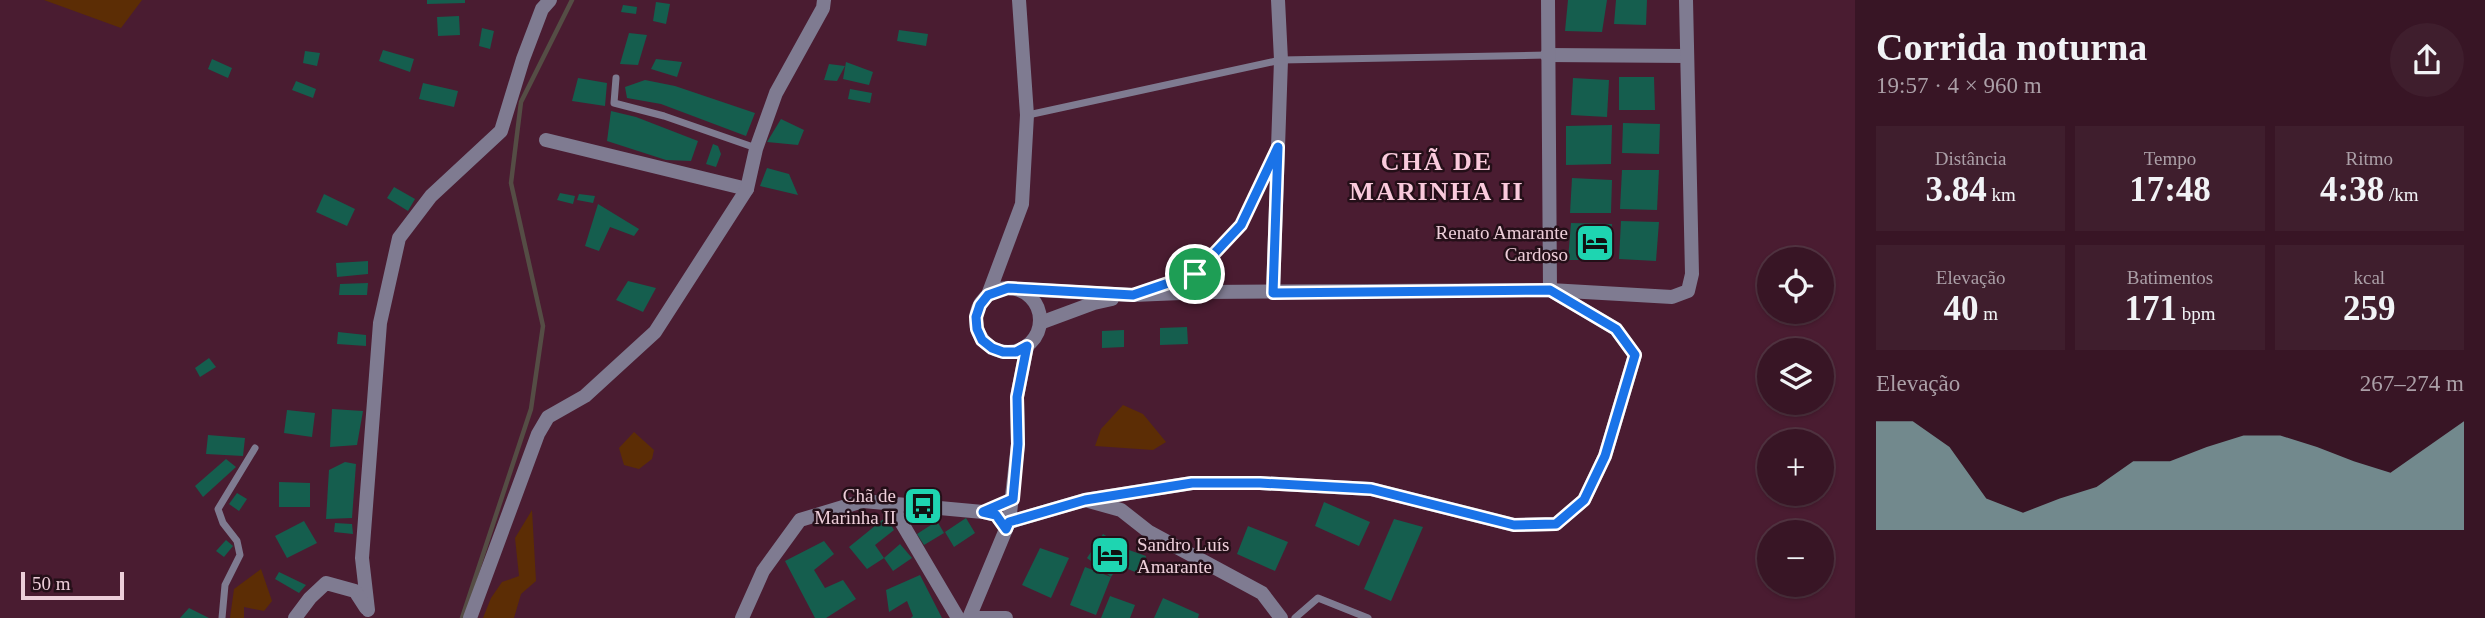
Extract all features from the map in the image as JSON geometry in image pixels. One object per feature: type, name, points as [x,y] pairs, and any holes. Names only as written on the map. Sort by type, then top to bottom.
[{"type":"street","points":[[368,614],[362,558],[380,323],[399,238],[430,195],[501,131],[523,59],[542,9],[550,0]]},
{"type":"street","points":[[470,618],[538,434],[548,417],[585,396],[655,332],[747,189],[756,149],[776,93],[824,0]]},
{"type":"street","points":[[1018,289],[1035,302],[1040,312],[1040,323],[1034,340],[1027,346],[1016,352],[1003,352],[982,340],[976,317],[980,305],[988,295],[1022,204],[1027,115],[1019,0]]},
{"type":"street","points":[[1273,293],[1281,60],[1278,0]]},
{"type":"street","points":[[1548,0],[1550,290]]},
{"type":"street","points":[[988,295],[1008,288],[1133,295],[1550,290],[1672,297],[1688,291],[1692,274],[1686,0]]},
{"type":"street","points":[[1547,55],[1687,56]]},
{"type":"street","points":[[545,140],[747,189]]},
{"type":"street","points":[[1008,526],[1085,500],[1192,483],[1274,483],[1371,489],[1514,525],[1556,524],[1584,500],[1605,456],[1635,355],[1616,329],[1550,290]]},
{"type":"street","points":[[1040,323],[1094,303],[1133,295]]},
{"type":"street","points":[[1006,618],[969,618],[1008,526],[1018,444],[1017,397],[1027,346]]},
{"type":"street","points":[[983,512],[1013,499]]},
{"type":"street","points":[[1085,500],[1121,510],[1149,532],[1262,593],[1280,618]]},
{"type":"street","points":[[742,618],[763,571],[800,520],[863,501],[983,512],[996,515],[1008,526]]},
{"type":"street","points":[[890,503],[958,618]]},
{"type":"street","points":[[295,618],[326,583],[355,591],[368,614]]},
{"type":"lane","points":[[1278,16],[1284,0]]},
{"type":"lane","points":[[1027,115],[1281,60],[1547,55]]},
{"type":"lane","points":[[616,78],[614,103],[664,116],[756,149]]},
{"type":"lane","points":[[1133,295],[1195,274],[1241,225],[1278,147]]},
{"type":"lane","points":[[222,618],[225,585],[240,555],[237,541],[223,523],[218,509],[255,448]]},
{"type":"lane","points":[[1295,618],[1318,598],[1368,618]]},
{"type":"shaded area","points":[[44,0],[142,0],[121,28]]},
{"type":"shaded area","points":[[1123,405],[1143,414],[1166,442],[1153,450],[1095,446],[1101,429]]},
{"type":"shaded area","points":[[634,432],[654,450],[652,459],[639,469],[624,465],[619,448]]},
{"type":"shaded area","points":[[532,510],[536,581],[521,594],[514,618],[483,618],[491,598],[502,582],[519,576],[515,538]]},
{"type":"shaded area","points":[[261,569],[272,601],[264,611],[244,607],[244,618],[230,618],[234,589]]},
{"type":"building","points":[[427,0],[465,0],[465,3],[427,4]]},
{"type":"building","points":[[1568,0],[1607,0],[1602,32],[1565,31]]},
{"type":"building","points":[[1616,0],[1647,0],[1646,25],[1614,24]]},
{"type":"building","points":[[656,2],[670,4],[666,24],[653,21]]},
{"type":"building","points":[[623,5],[637,7],[636,14],[621,12]]},
{"type":"building","points":[[459,16],[460,35],[438,36],[437,17]]},
{"type":"building","points":[[482,28],[494,31],[490,49],[479,46]]},
{"type":"building","points":[[899,30],[928,34],[926,46],[897,41]]},
{"type":"building","points":[[629,33],[647,35],[638,65],[620,64]]},
{"type":"building","points":[[383,50],[414,59],[410,72],[379,61]]},
{"type":"building","points":[[305,51],[320,53],[317,66],[303,63]]},
{"type":"building","points":[[212,59],[232,68],[228,78],[208,69]]},
{"type":"building","points":[[656,59],[682,62],[677,77],[651,69]]},
{"type":"building","points":[[846,62],[873,72],[869,85],[843,79]]},
{"type":"building","points":[[829,64],[845,66],[837,81],[824,80]]},
{"type":"building","points":[[1619,77],[1654,77],[1655,110],[1619,110]]},
{"type":"building","points":[[578,78],[607,83],[605,106],[572,101]]},
{"type":"building","points":[[1573,78],[1609,80],[1607,117],[1571,115]]},
{"type":"building","points":[[645,80],[675,86],[755,113],[746,136],[661,104],[627,98],[625,87]]},
{"type":"building","points":[[296,81],[316,89],[313,98],[292,90]]},
{"type":"building","points":[[423,83],[458,91],[454,107],[419,99]]},
{"type":"building","points":[[850,89],[872,93],[870,103],[848,99]]},
{"type":"building","points":[[611,111],[636,117],[698,141],[691,161],[666,160],[607,141]]},
{"type":"building","points":[[781,119],[804,130],[798,145],[767,142]]},
{"type":"building","points":[[1623,123],[1660,124],[1659,154],[1622,153]]},
{"type":"building","points":[[1612,125],[1611,164],[1566,165],[1566,126]]},
{"type":"building","points":[[713,144],[718,146],[721,154],[716,167],[706,164]]},
{"type":"building","points":[[767,168],[789,174],[798,195],[760,186]]},
{"type":"building","points":[[1622,170],[1659,170],[1657,210],[1620,209]]},
{"type":"building","points":[[1572,178],[1612,180],[1611,213],[1570,213]]},
{"type":"building","points":[[394,187],[415,199],[408,211],[387,198]]},
{"type":"building","points":[[560,193],[575,196],[573,204],[557,200]]},
{"type":"building","points":[[324,194],[355,209],[347,226],[316,212]]},
{"type":"building","points":[[579,194],[595,196],[593,203],[577,200]]},
{"type":"building","points":[[598,204],[639,229],[634,236],[610,227],[599,251],[585,246]]},
{"type":"building","points":[[1621,221],[1659,222],[1656,261],[1619,259]]},
{"type":"building","points":[[1571,223],[1612,224],[1610,260],[1568,260]]},
{"type":"building","points":[[368,261],[368,274],[337,277],[336,263]]},
{"type":"building","points":[[628,281],[656,288],[643,312],[616,300]]},
{"type":"building","points":[[368,283],[367,295],[339,295],[340,284]]},
{"type":"building","points":[[1187,327],[1188,344],[1160,345],[1160,328]]},
{"type":"building","points":[[1124,330],[1124,347],[1102,348],[1102,331]]},
{"type":"building","points":[[338,332],[366,335],[366,346],[337,344]]},
{"type":"building","points":[[209,358],[216,367],[200,377],[195,368]]},
{"type":"building","points":[[332,409],[363,411],[357,445],[330,447]]},
{"type":"building","points":[[287,410],[315,413],[312,437],[284,433]]},
{"type":"building","points":[[208,435],[245,438],[243,456],[206,454]]},
{"type":"building","points":[[226,459],[236,467],[203,497],[195,486]]},
{"type":"building","points":[[345,462],[356,464],[352,518],[326,519],[329,470]]},
{"type":"building","points":[[279,482],[310,483],[310,507],[279,507]]},
{"type":"building","points":[[237,493],[247,499],[239,511],[229,504]]},
{"type":"building","points":[[1324,502],[1370,522],[1359,546],[1315,526]]},
{"type":"building","points":[[886,517],[894,530],[875,545],[884,558],[867,569],[849,547]]},
{"type":"building","points":[[966,518],[975,533],[954,547],[945,532]]},
{"type":"building","points":[[1394,519],[1423,527],[1391,601],[1364,589]]},
{"type":"building","points":[[304,521],[317,543],[287,558],[275,536]]},
{"type":"building","points":[[937,521],[944,533],[924,545],[917,534]]},
{"type":"building","points":[[335,523],[352,524],[353,534],[334,532]]},
{"type":"building","points":[[1248,526],[1288,542],[1275,571],[1237,554]]},
{"type":"building","points":[[1103,534],[1129,550],[1146,556],[1143,575],[1120,566],[1124,558],[1111,577],[1087,558]]},
{"type":"building","points":[[226,540],[233,546],[224,557],[216,551]]},
{"type":"building","points":[[824,541],[834,554],[814,570],[825,588],[843,580],[856,599],[826,618],[815,618],[785,561]]},
{"type":"building","points":[[900,544],[912,558],[893,571],[884,558]]},
{"type":"building","points":[[1040,548],[1069,558],[1051,598],[1022,585]]},
{"type":"building","points":[[1085,567],[1111,577],[1096,615],[1070,605]]},
{"type":"building","points":[[279,572],[306,585],[299,593],[275,579]]},
{"type":"building","points":[[920,575],[942,618],[911,618],[913,616],[907,601],[889,612],[886,590]]},
{"type":"building","points":[[1110,596],[1135,605],[1130,618],[1101,618]]},
{"type":"building","points":[[1163,598],[1199,614],[1198,618],[1154,618]]},
{"type":"building","points":[[189,608],[209,618],[180,618]]},
{"type":"waterway","points":[[462,618],[531,409],[543,326],[511,183],[521,102],[572,0]]},
{"type":"place","name":"Renato Amarante Cardoso","points":[[1595,243]]},
{"type":"place","name":"Chã de Marinha II","points":[[923,506]]},
{"type":"place","name":"Sandro Luís Amarante","points":[[1110,555]]},
{"type":"district","name":"CHÃ DE MARINHA II","points":[[1437,176]]},
{"type":"route","points":[[1278,147],[1273,293],[1550,290],[1616,329],[1635,355],[1605,456],[1584,500],[1556,524],[1514,525],[1371,489],[1260,483],[1192,483],[1085,500],[1009,522],[1006,529],[996,515],[983,512],[1013,499],[1018,444],[1017,397],[1027,346],[1016,352],[1003,352],[982,340],[976,317],[980,305],[988,295],[1008,288],[1133,295],[1195,274],[1241,225],[1278,147]]}]
